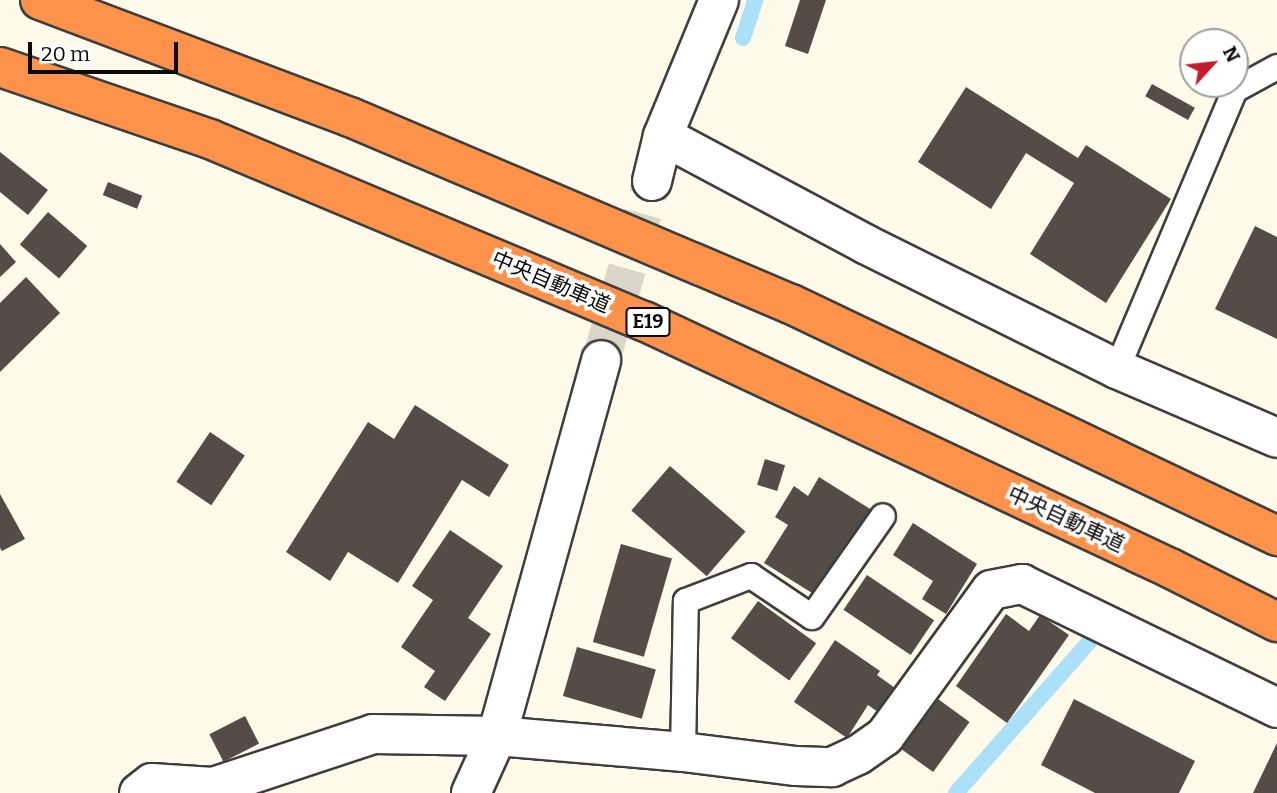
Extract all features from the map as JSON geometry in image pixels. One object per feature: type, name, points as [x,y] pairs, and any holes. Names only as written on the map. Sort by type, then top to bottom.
[{"type":"highway","points":[[40,0],[351,117],[791,303],[1277,536]]},
{"type":"highway","name":"中央自動車道","points":[[0,67],[210,139],[644,320],[1159,563],[1277,622]]},
{"type":"street","points":[[652,181],[663,136],[719,0]]},
{"type":"street","points":[[663,136],[867,245],[1116,369],[1277,438]]},
{"type":"street","points":[[471,793],[497,736],[601,360]]},
{"type":"street","points":[[139,793],[152,783],[213,787],[373,734],[497,736],[683,752],[796,766],[832,767],[858,755],[885,736],[991,590],[1022,584],[1277,708]]},
{"type":"lane","points":[[1116,369],[1235,90],[1277,67]]},
{"type":"lane","points":[[683,752],[685,601],[751,576],[812,617],[883,516]]},
{"type":"building","points":[[800,0],[826,0],[808,54],[785,46]]},
{"type":"building","points":[[1152,84],[1195,108],[1188,120],[1145,96]]},
{"type":"building","points":[[966,87],[1078,158],[1086,145],[1171,199],[1106,303],[1030,254],[1074,183],[1026,153],[991,209],[918,162]]},
{"type":"building","points":[[0,152],[48,190],[28,215],[0,192]]},
{"type":"building","points":[[108,182],[142,196],[137,209],[103,195]]},
{"type":"building","points":[[48,212],[87,246],[59,279],[20,244]]},
{"type":"building","points":[[1255,226],[1277,237],[1277,339],[1215,309]]},
{"type":"building","points":[[0,244],[16,262],[0,277]]},
{"type":"building","points":[[26,277],[60,313],[0,372],[0,303]]},
{"type":"building","points":[[415,405],[509,465],[489,497],[462,480],[398,583],[348,552],[330,581],[286,552],[368,422],[394,439]]},
{"type":"building","points":[[210,432],[245,455],[211,505],[176,482]]},
{"type":"building","points":[[765,459],[785,465],[777,491],[757,485]]},
{"type":"building","points":[[670,466],[745,532],[707,576],[631,511]]},
{"type":"building","points":[[819,477],[875,512],[820,598],[764,563],[788,525],[775,517],[794,486],[808,496]]},
{"type":"building","points":[[0,494],[25,539],[2,551],[0,548]]},
{"type":"building","points":[[913,523],[977,564],[946,614],[922,599],[933,581],[893,555]]},
{"type":"building","points":[[450,530],[503,566],[468,618],[491,634],[445,701],[424,687],[435,671],[401,647],[433,600],[412,586]]},
{"type":"building","points":[[621,544],[672,559],[644,657],[593,642]]},
{"type":"building","points":[[867,575],[934,620],[911,655],[844,610]]},
{"type":"building","points":[[758,601],[816,643],[789,681],[731,638]]},
{"type":"building","points":[[1006,614],[1029,631],[1040,615],[1069,635],[1007,723],[956,686]]},
{"type":"building","points":[[835,640],[880,671],[877,675],[895,688],[878,712],[868,705],[847,738],[794,702]]},
{"type":"building","points":[[577,647],[656,670],[642,719],[563,696]]},
{"type":"building","points":[[938,699],[970,722],[933,772],[902,749]]},
{"type":"building","points":[[1074,699],[1195,761],[1179,793],[1095,793],[1041,765]]},
{"type":"building","points":[[245,716],[259,744],[223,762],[209,734]]},
{"type":"building","points":[[1277,743],[1277,793],[1253,793]]},
{"type":"waterway","points":[[743,38],[755,0]]},
{"type":"waterway","points":[[956,793],[1089,642]]},
{"type":"tunnel","points":[[601,360],[652,181]]}]
